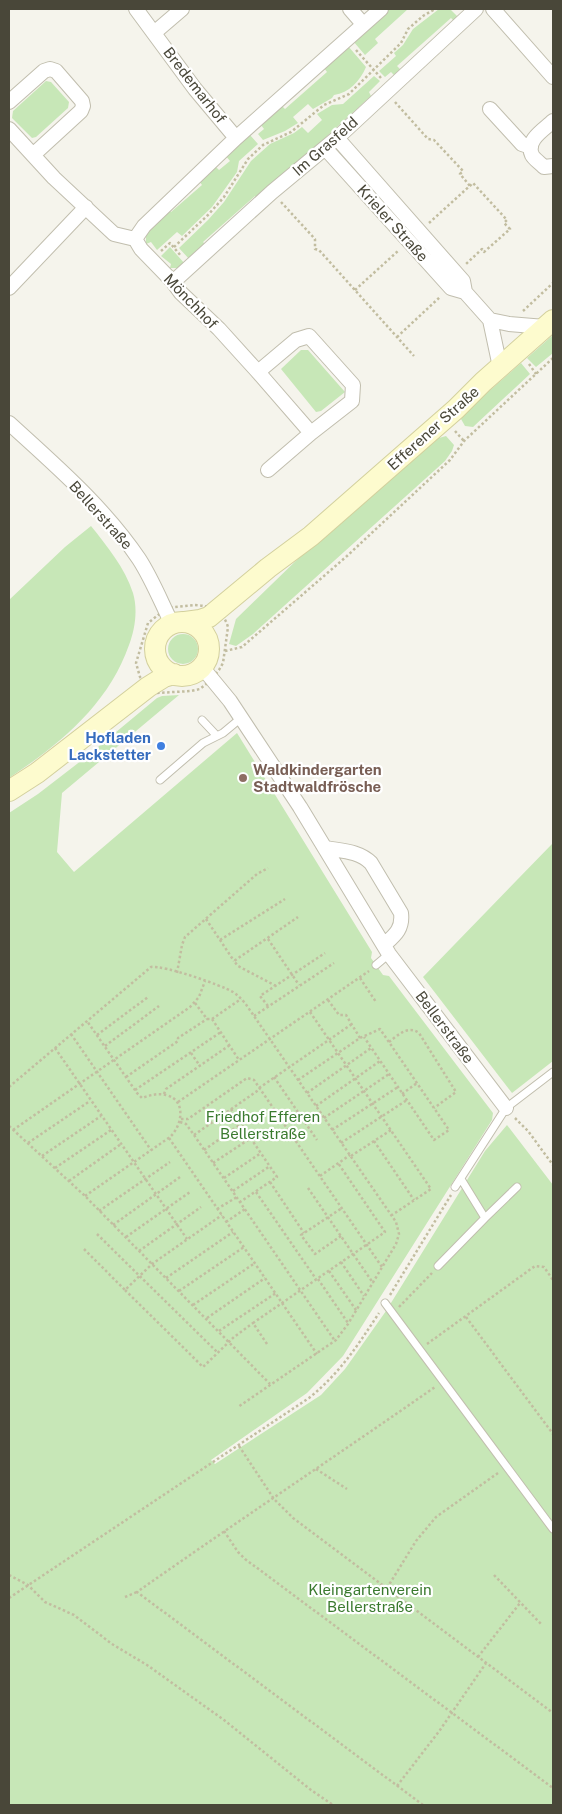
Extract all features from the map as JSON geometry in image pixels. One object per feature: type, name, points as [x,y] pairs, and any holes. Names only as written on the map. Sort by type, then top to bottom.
[{"type":"street","name":"Bredemarhof","points":[[136,9],[195,89],[236,138]]},
{"type":"street","name":"Bredemarhof","points":[[154,33],[182,9]]},
{"type":"street","points":[[350,9],[363,24]]},
{"type":"street","points":[[9,129],[54,178],[114,234],[135,239],[144,226],[236,138],[381,9]]},
{"type":"street","name":"Im Grasfeld","points":[[174,282],[272,192],[325,148],[476,9]]},
{"type":"street","points":[[493,9],[553,77]]},
{"type":"street","points":[[9,102],[44,71],[50,69],[56,72],[82,101],[81,111],[34,155]]},
{"type":"street","points":[[490,109],[522,144],[531,147]]},
{"type":"street","points":[[553,121],[532,140],[531,147],[532,155],[544,167],[553,166]]},
{"type":"street","name":"Krieler Straße","points":[[336,138],[463,281],[465,292],[490,320],[500,367]]},
{"type":"street","name":"Krieler Straße","points":[[325,148],[451,288]]},
{"type":"street","points":[[9,288],[86,207]]},
{"type":"street","name":"Mönchhof","points":[[135,239],[150,260],[174,282],[181,293],[258,372],[311,434]]},
{"type":"street","points":[[451,288],[465,292]]},
{"type":"street","points":[[490,320],[509,324],[549,323]]},
{"type":"street","name":"Efferener Straße","points":[[217,649],[217,630],[221,615],[268,568],[311,536],[456,409],[549,323]]},
{"type":"street","points":[[258,372],[296,340],[309,336],[353,385],[352,401],[268,470]]},
{"type":"street","name":"Bellerstraße","points":[[9,423],[97,507],[120,534],[147,573],[174,618]]},
{"type":"street","name":"Efferener Straße","points":[[174,618],[200,620],[221,615]]},
{"type":"street","points":[[9,791],[37,773],[144,682],[174,674],[206,673],[206,661],[217,649],[199,627],[174,618],[160,633],[156,641],[156,656],[166,670],[174,674]]},
{"type":"street","points":[[144,682],[156,656]]},
{"type":"street","name":"Bellerstraße","points":[[206,673],[230,701],[326,848],[387,949],[506,1108]]},
{"type":"street","points":[[326,848],[365,856],[371,863],[401,913],[400,929],[387,949]]},
{"type":"lane","points":[[160,780],[203,743],[217,736],[241,718]]},
{"type":"lane","points":[[202,720],[217,736]]},
{"type":"lane","points":[[376,965],[387,949]]},
{"type":"lane","points":[[455,1188],[506,1108],[553,1072]]},
{"type":"lane","points":[[461,1179],[485,1218]]},
{"type":"lane","points":[[438,1266],[518,1186]]},
{"type":"lane","points":[[385,1303],[553,1529]]},
{"type":"path","points":[[174,247],[224,197],[248,159],[263,144],[291,132],[324,105],[349,94],[401,43],[408,29],[434,9]]},
{"type":"path","points":[[346,40],[374,70],[428,139],[434,140],[463,172],[460,174],[470,186]]},
{"type":"path","points":[[424,236],[433,229],[428,224],[474,183],[507,220],[504,223],[510,229],[484,252],[482,250],[465,265]]},
{"type":"path","points":[[272,192],[315,239],[315,249],[319,250],[414,356]]},
{"type":"path","points":[[150,260],[170,243],[190,266]]},
{"type":"path","points":[[354,290],[401,248],[406,254],[414,247]]},
{"type":"path","points":[[520,314],[553,283]]},
{"type":"path","points":[[397,337],[451,288]]},
{"type":"path","points":[[217,649],[242,647],[347,556],[450,460],[464,441],[553,358]]},
{"type":"path","points":[[524,359],[536,374]]},
{"type":"path","points":[[175,606],[208,606],[221,615],[228,627],[217,649],[219,670],[206,673],[200,688],[191,691],[157,693],[144,682],[136,663],[140,644],[148,623],[174,618],[175,606]]},
{"type":"path","points":[[177,972],[185,937],[257,874],[268,868]]},
{"type":"path","points":[[220,940],[285,900]]},
{"type":"path","points":[[234,962],[298,917]]},
{"type":"path","points":[[206,919],[238,966],[276,986]]},
{"type":"path","points":[[267,939],[299,985]]},
{"type":"path","points":[[268,1006],[260,996],[325,953]]},
{"type":"path","points":[[254,1016],[334,962]]},
{"type":"path","points":[[177,1102],[360,978],[376,965]]},
{"type":"path","points":[[9,1086],[151,968],[157,967],[177,972],[223,987],[241,999],[254,1016],[392,1216],[398,1226],[399,1234],[396,1244],[373,1283],[348,1324],[335,1341],[238,1407]]},
{"type":"path","points":[[360,978],[376,1002]]},
{"type":"path","points":[[13,1130],[169,1023],[195,1002],[205,981]]},
{"type":"path","points":[[97,1035],[148,998]]},
{"type":"path","points":[[126,1077],[178,1041],[178,1038],[207,1019],[212,1019],[241,999]]},
{"type":"path","points":[[298,1080],[362,1037],[380,1029],[449,1130],[434,1140],[371,1048],[362,1037],[352,1024],[346,1015],[339,1015],[328,1000]]},
{"type":"path","points":[[195,1002],[207,1019]]},
{"type":"path","points":[[104,1046],[159,1006]]},
{"type":"path","points":[[310,1012],[431,1189],[392,1216]]},
{"type":"path","points":[[212,1019],[239,1060]]},
{"type":"path","points":[[85,1196],[169,1138],[178,1129],[180,1120],[177,1102],[174,1099],[164,1094],[142,1098],[87,1021]]},
{"type":"path","points":[[194,1135],[352,1024]]},
{"type":"path","points":[[389,1042],[404,1031],[411,1030],[418,1033],[456,1092],[434,1108]]},
{"type":"path","points":[[135,1090],[221,1032]]},
{"type":"path","points":[[71,1034],[151,1150]]},
{"type":"path","points":[[164,1094],[166,1089],[230,1046]]},
{"type":"path","points":[[55,1048],[187,1239]]},
{"type":"path","points":[[307,1092],[371,1048]]},
{"type":"path","points":[[191,1052],[200,1066]]},
{"type":"path","points":[[316,1106],[380,1061]]},
{"type":"path","points":[[324,1118],[389,1074]]},
{"type":"path","points":[[274,1077],[317,1140]]},
{"type":"path","points":[[180,1120],[188,1119],[247,1078],[254,1080],[382,1267]]},
{"type":"path","points":[[402,1094],[417,1083]]},
{"type":"path","points":[[332,1130],[398,1087]]},
{"type":"path","points":[[341,1143],[406,1100]]},
{"type":"path","points":[[28,1143],[90,1101]]},
{"type":"path","points":[[506,1108],[528,1131],[553,1165]]},
{"type":"path","points":[[231,1109],[277,1178],[240,1202]]},
{"type":"path","points":[[42,1156],[101,1116]]},
{"type":"path","points":[[180,1120],[186,1124],[194,1135],[335,1341]]},
{"type":"path","points":[[204,1150],[241,1124]]},
{"type":"path","points":[[9,1126],[85,1196],[270,1384]]},
{"type":"path","points":[[55,1168],[111,1130]]},
{"type":"path","points":[[320,1176],[390,1130]]},
{"type":"path","points":[[169,1138],[318,1354]]},
{"type":"path","points":[[213,1163],[251,1138]]},
{"type":"path","points":[[374,1141],[414,1200]]},
{"type":"path","points":[[68,1181],[121,1144]]},
{"type":"path","points":[[224,1178],[261,1153]]},
{"type":"path","points":[[99,1212],[170,1162]]},
{"type":"path","points":[[84,1249],[203,1367],[229,1341],[253,1323],[385,1232],[338,1163]]},
{"type":"path","points":[[233,1191],[270,1166]]},
{"type":"path","points":[[112,1224],[180,1177]]},
{"type":"path","points":[[270,1182],[304,1233]]},
{"type":"path","points":[[308,1188],[373,1283]]},
{"type":"path","points":[[9,1598],[239,1446],[309,1398],[328,1382],[350,1357],[455,1188]]},
{"type":"path","points":[[125,1237],[190,1192]]},
{"type":"path","points":[[256,1192],[348,1324]]},
{"type":"path","points":[[217,1209],[237,1197]]},
{"type":"path","points":[[139,1251],[200,1207]]},
{"type":"path","points":[[341,1236],[315,1254],[301,1235],[342,1208]]},
{"type":"path","points":[[226,1222],[245,1209]]},
{"type":"path","points":[[124,1290],[152,1264],[222,1216]]},
{"type":"path","points":[[166,1278],[233,1232]]},
{"type":"path","points":[[97,1234],[217,1353]]},
{"type":"path","points":[[179,1291],[244,1247]]},
{"type":"path","points":[[341,1262],[364,1297]]},
{"type":"path","points":[[193,1305],[255,1263]]},
{"type":"path","points":[[393,1314],[438,1266]]},
{"type":"path","points":[[420,1349],[535,1266],[544,1267],[553,1280]]},
{"type":"path","points":[[329,1271],[356,1310]]},
{"type":"path","points":[[206,1318],[265,1278]]},
{"type":"path","points":[[219,1331],[276,1293]]},
{"type":"path","points":[[466,1317],[553,1434]]},
{"type":"path","points":[[253,1323],[267,1344]]},
{"type":"path","points":[[125,1597],[137,1592],[442,1382]]},
{"type":"path","points":[[239,1446],[274,1498],[293,1518],[553,1713]]},
{"type":"path","points":[[386,1588],[416,1541],[436,1516],[507,1466]]},
{"type":"path","points":[[316,1469],[347,1489]]},
{"type":"path","points":[[224,1531],[238,1552],[246,1559],[553,1788]]},
{"type":"path","points":[[9,1575],[28,1585],[45,1602],[74,1615],[224,1720],[311,1790],[333,1805]]},
{"type":"path","points":[[494,1576],[542,1625]]},
{"type":"path","points":[[137,1592],[423,1805]]},
{"type":"path","points":[[478,1657],[520,1602]]},
{"type":"path","points":[[397,1786],[486,1663]]},
{"type":"green space","points":[[389,9],[408,9],[375,39],[378,43],[365,55],[353,41]]},
{"type":"green space","points":[[439,9],[450,9],[458,17],[454,21],[451,18],[397,66],[400,69],[394,75],[391,72],[385,77],[379,71],[396,56],[394,53],[403,45],[413,29]]},
{"type":"green space","points":[[348,46],[366,67],[361,77],[349,89],[334,95],[313,109],[308,104],[293,117],[298,123],[285,131],[263,140],[258,134],[264,129],[261,125],[282,106],[285,109],[327,72],[324,68]]},
{"type":"green space","points":[[374,76],[380,81],[369,92],[371,96],[258,199],[255,196],[203,242],[206,245],[190,260],[179,248],[224,202],[251,161],[270,144],[294,133],[302,127],[308,133],[322,120],[317,114],[332,105],[343,104]]},
{"type":"green space","points":[[46,81],[51,82],[69,102],[68,108],[36,137],[32,138],[12,118],[13,111]]},
{"type":"green space","points":[[250,135],[258,144],[239,161],[237,172],[212,207],[182,236],[177,232],[157,250],[151,242],[146,244],[146,231],[168,209],[171,212],[202,185],[199,181],[215,166],[219,170],[230,161],[225,155]]},
{"type":"green space","points":[[346,156],[417,234],[412,239],[341,160]]},
{"type":"green space","points":[[170,247],[185,264],[180,268],[170,268],[171,264],[161,256]]},
{"type":"green space","points":[[553,335],[553,353],[536,367],[527,358]]},
{"type":"green space","points":[[301,350],[308,350],[345,392],[321,411],[316,412],[281,369]]},
{"type":"green space","points":[[521,363],[530,374],[473,427],[465,426],[461,419],[464,413]]},
{"type":"green space","points":[[446,436],[454,445],[445,461],[253,634],[236,646],[229,644],[236,619],[306,551],[432,440]]},
{"type":"green space","points":[[91,526],[109,549],[130,584],[135,599],[136,613],[131,639],[120,667],[109,686],[95,704],[64,737],[9,778],[9,600],[65,547]]},
{"type":"green space","points":[[183,634],[194,638],[198,649],[194,660],[183,664],[172,660],[168,649],[172,638]]},
{"type":"green space","points":[[179,695],[62,793],[57,852],[74,872],[237,733],[372,952],[371,958],[383,975],[389,976],[493,1113],[492,1120],[343,1356],[307,1393],[211,1460],[215,1464],[321,1395],[345,1369],[386,1311],[485,1151],[507,1125],[553,1185],[553,1805],[9,1805],[9,813],[38,794],[86,757],[157,698]]},
{"type":"green space","points":[[552,844],[553,1061],[512,1093],[423,977]]},
{"type":"place","name":"Hofladen Lackstetter","points":[[161,746]]},
{"type":"place","name":"Waldkindergarten Stadtwaldfrösche","points":[[243,778]]},
{"type":"park label","name":"Friedhof Efferen Bellerstraße","points":[[263,1124]]},
{"type":"park label","name":"Kleingartenverein Bellerstraße","points":[[370,1598]]}]
